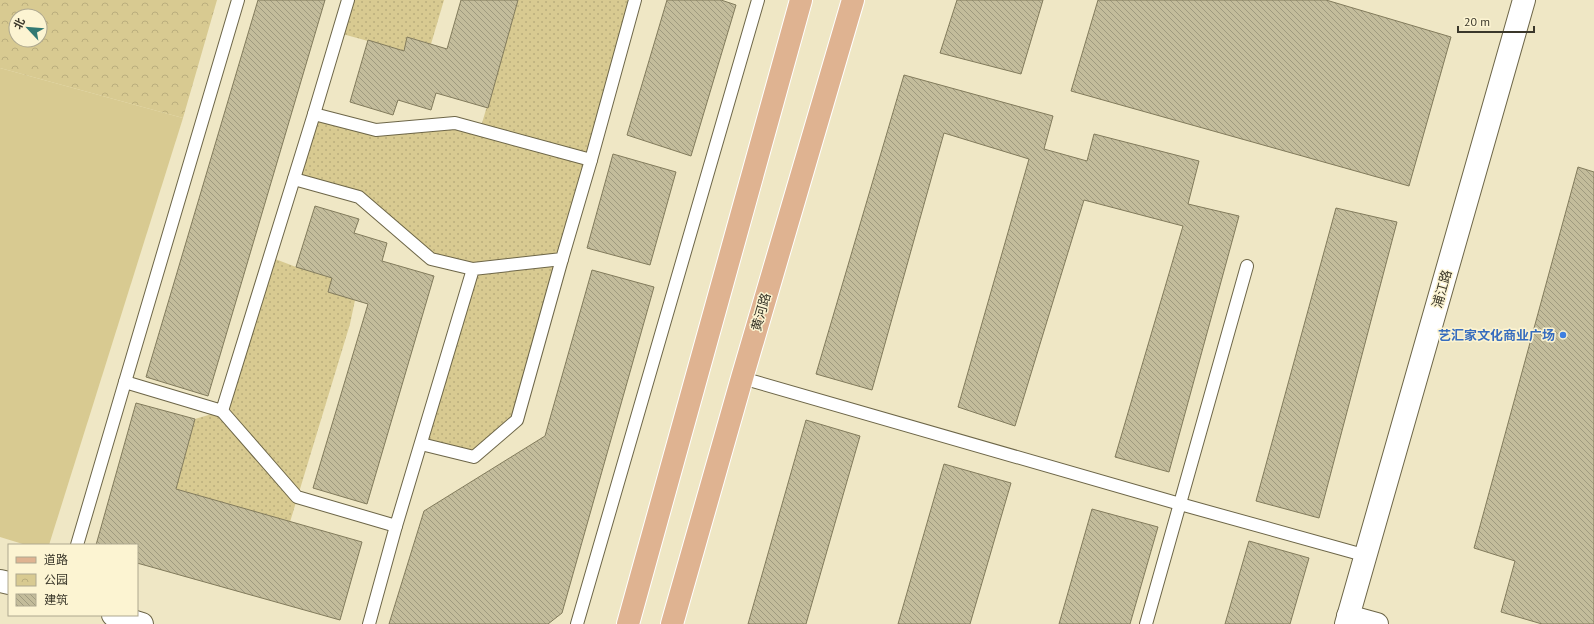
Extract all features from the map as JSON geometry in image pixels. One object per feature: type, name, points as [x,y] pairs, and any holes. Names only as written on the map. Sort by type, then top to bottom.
[{"type":"main road","points":[[628,624],[800,0]]},
{"type":"main road","name":"黄河路","points":[[672,624],[742,378],[853,0]]},
{"type":"street","name":"浦江路","points":[[1347,620],[1367,556],[1524,0]]},
{"type":"street","points":[[116,616],[142,624]]},
{"type":"street","points":[[1347,620],[1377,624]]},
{"type":"lane","points":[[77,544],[238,0]]},
{"type":"lane","points":[[222,411],[348,0]]},
{"type":"lane","points":[[421,444],[474,457],[517,420],[562,259],[592,160],[635,0]]},
{"type":"lane","points":[[577,624],[758,0]]},
{"type":"lane","points":[[314,114],[376,130],[455,123],[592,160]]},
{"type":"lane","points":[[294,178],[359,198],[431,259],[473,269],[562,259]]},
{"type":"lane","points":[[1146,624],[1247,266]]},
{"type":"lane","points":[[369,624],[396,526],[473,269]]},
{"type":"lane","points":[[742,378],[1180,504],[1367,556]]},
{"type":"lane","points":[[125,382],[222,411],[297,497],[396,526]]},
{"type":"green space","points":[[0,0],[217,0],[183,118],[0,68]]},
{"type":"green space","points":[[348,0],[444,0],[431,44],[408,37],[404,51],[339,33]]},
{"type":"green space","points":[[518,0],[635,0],[517,420],[474,457],[421,444],[473,269],[431,259],[359,197],[294,179],[314,114],[376,130],[455,123],[480,130]]},
{"type":"green space","points":[[0,68],[183,118],[49,544],[23,544],[0,537]]},
{"type":"green space","points":[[270,257],[332,278],[355,300],[350,324],[290,522],[176,489],[195,419],[222,411]]},
{"type":"building","points":[[258,0],[325,0],[208,396],[146,377]]},
{"type":"building","points":[[461,0],[518,0],[488,108],[436,93],[431,110],[398,100],[393,115],[350,102],[368,40],[404,51],[407,37],[447,49]]},
{"type":"building","points":[[667,0],[721,0],[736,5],[691,156],[627,135]]},
{"type":"building","points":[[957,0],[1043,0],[1021,74],[940,53]]},
{"type":"building","points":[[1098,0],[1326,0],[1451,37],[1409,186],[1071,91]]},
{"type":"building","points":[[904,75],[1053,116],[1044,149],[1087,161],[1094,134],[1199,161],[1188,204],[1239,216],[1169,472],[1115,457],[1183,226],[1084,200],[1015,426],[958,407],[1029,159],[944,133],[872,390],[816,374]]},
{"type":"building","points":[[613,154],[676,172],[650,265],[587,248]]},
{"type":"building","name":"艺汇家文化商业广场","points":[[1578,167],[1594,172],[1594,624],[1542,624],[1501,612],[1515,561],[1474,548]]},
{"type":"building","points":[[315,206],[359,219],[354,233],[387,243],[382,261],[434,276],[367,504],[313,488],[368,304],[328,292],[332,278],[296,267]]},
{"type":"building","points":[[1336,208],[1397,222],[1319,518],[1256,501]]},
{"type":"building","points":[[592,270],[654,287],[562,613],[548,624],[389,624],[424,511],[545,436]]},
{"type":"building","points":[[136,403],[195,419],[176,489],[362,542],[340,620],[138,563],[138,544],[96,544]]},
{"type":"building","points":[[806,420],[860,436],[806,624],[748,624]]},
{"type":"building","points":[[944,464],[1011,483],[970,624],[898,624]]},
{"type":"building","points":[[1092,509],[1158,527],[1130,624],[1059,624]]},
{"type":"building","points":[[1249,541],[1309,558],[1290,624],[1225,624]]},
{"type":"place","name":"艺汇家文化商业广场","points":[[1563,335]]}]
